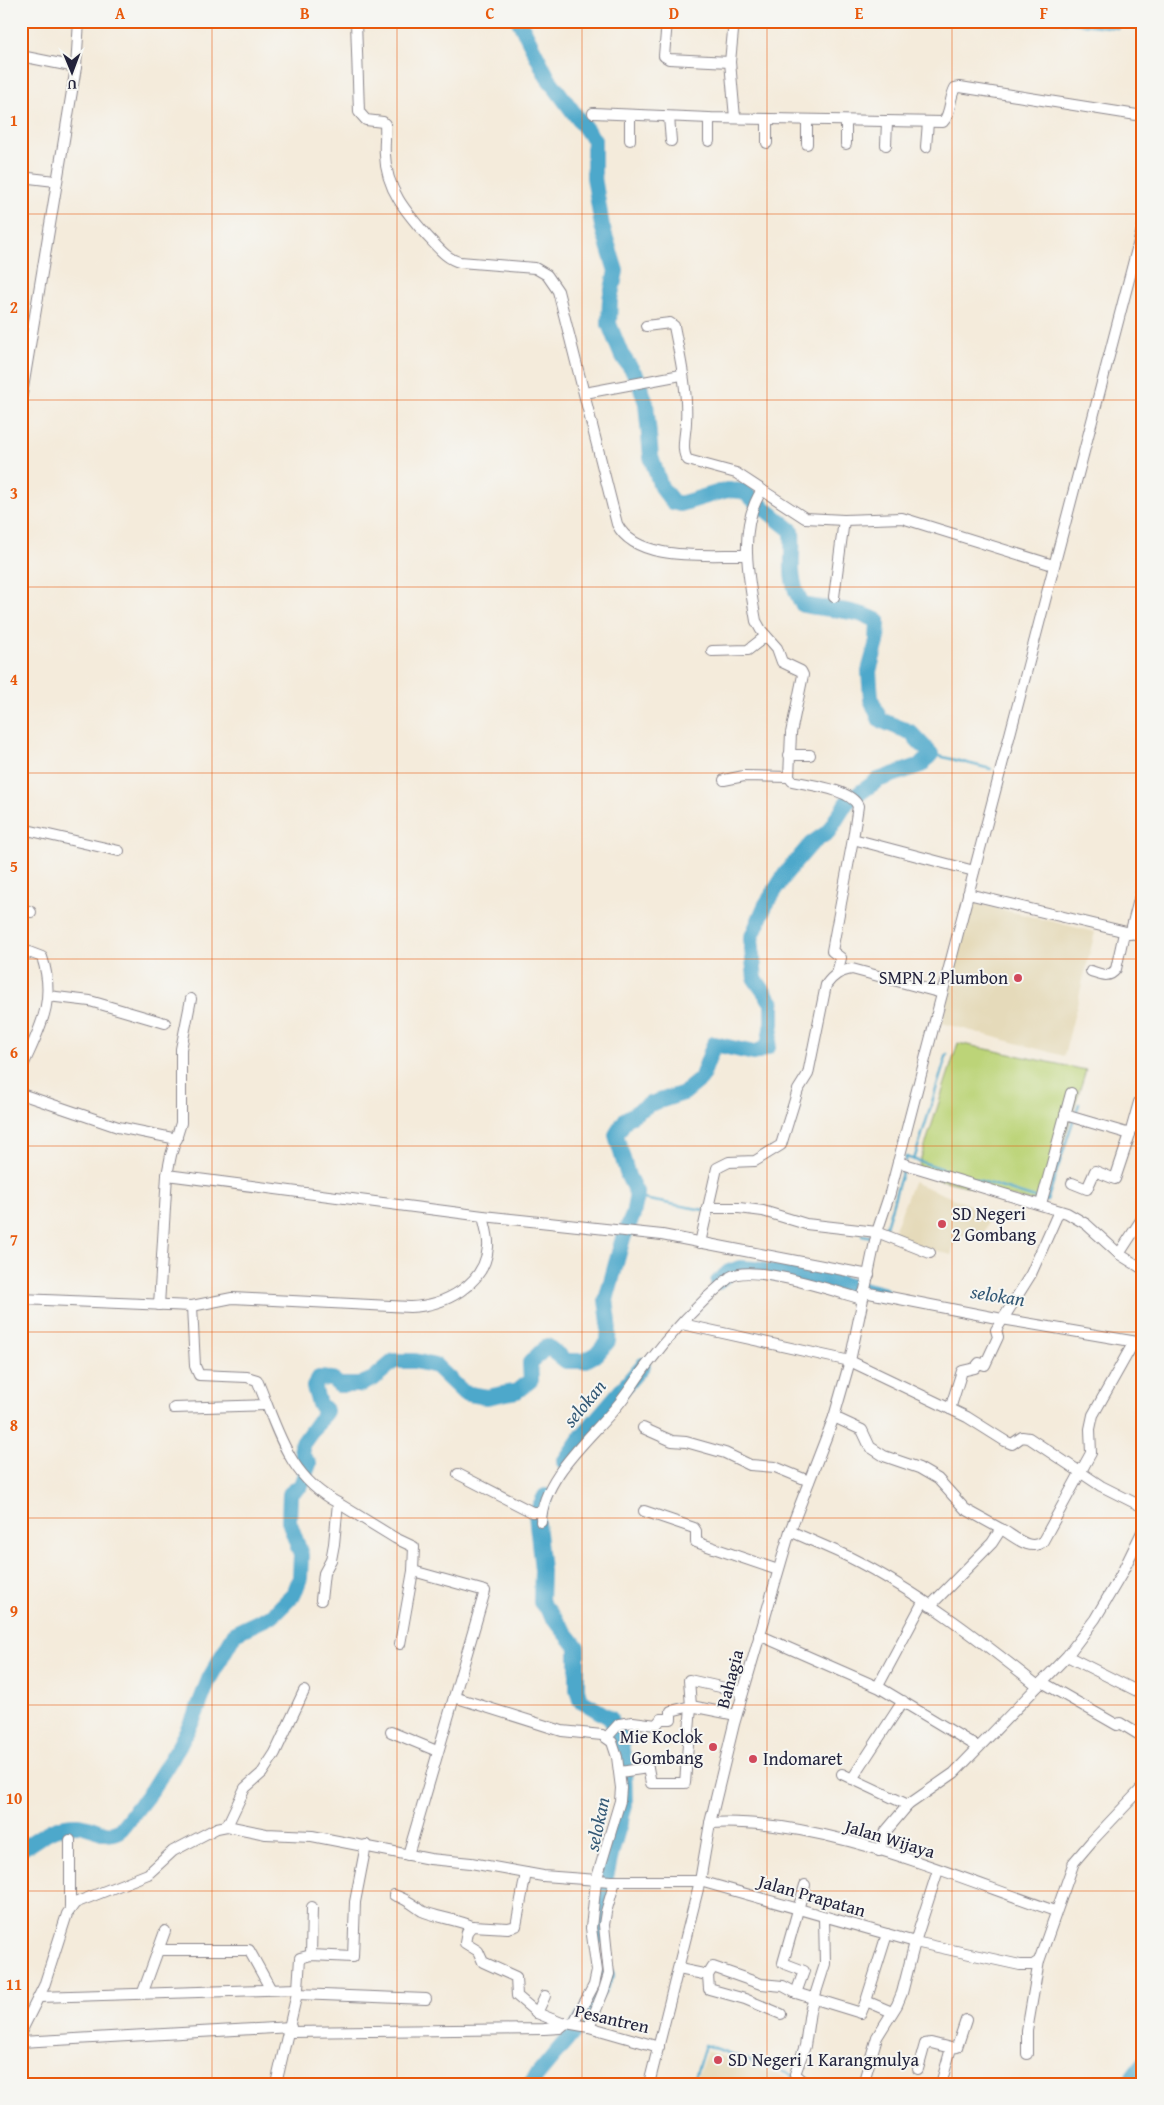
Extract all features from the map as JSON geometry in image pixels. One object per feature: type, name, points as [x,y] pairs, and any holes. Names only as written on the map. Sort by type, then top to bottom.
[{"type":"street","points":[[21,400],[40,291],[55,181],[76,67],[79,21]]},
{"type":"street","points":[[356,21],[359,112],[366,120],[386,124],[385,156],[390,184],[396,198],[422,230],[451,258],[460,262],[535,268],[547,275],[558,291],[585,392],[604,477],[617,524],[622,535],[640,546],[656,552],[747,555]]},
{"type":"street","points":[[667,21],[664,56],[669,59],[730,62]]},
{"type":"street","points":[[734,21],[730,62],[735,118]]},
{"type":"street","points":[[21,56],[76,67]]},
{"type":"street","points":[[594,113],[630,116],[943,122],[946,120],[951,94],[955,88],[960,87],[1143,116]]},
{"type":"street","points":[[630,116],[630,140]]},
{"type":"street","points":[[669,117],[670,141]]},
{"type":"street","points":[[709,118],[709,142]]},
{"type":"street","points":[[767,119],[767,143]]},
{"type":"street","points":[[807,144],[808,120]]},
{"type":"street","points":[[846,121],[846,144]]},
{"type":"street","points":[[886,145],[887,122]]},
{"type":"street","points":[[926,147],[928,122]]},
{"type":"street","points":[[21,177],[55,181]]},
{"type":"street","name":"Bahagia","points":[[649,2084],[700,1881],[710,1823],[736,1715],[790,1531],[834,1416],[850,1361],[878,1232],[898,1162],[1143,226]]},
{"type":"street","points":[[646,326],[672,324],[686,409],[685,458],[736,473],[757,498],[799,516],[816,520],[902,518],[1053,565]]},
{"type":"street","points":[[585,392],[681,375]]},
{"type":"street","points":[[700,1243],[717,1168],[729,1162],[755,1162],[781,1145],[798,1090],[808,1074],[826,984],[837,973],[841,958],[832,950],[854,839],[858,806],[852,799],[792,781],[789,777],[789,755],[802,675],[801,670],[782,662],[777,648],[756,621],[747,555],[757,498]]},
{"type":"street","points":[[834,597],[844,520]]},
{"type":"street","points":[[712,651],[748,650],[766,636]]},
{"type":"street","points":[[789,755],[810,755]]},
{"type":"street","points":[[724,780],[744,776],[789,777]]},
{"type":"street","points":[[21,846],[24,830],[119,851]]},
{"type":"street","points":[[854,839],[974,871]]},
{"type":"street","points":[[1091,971],[1107,976],[1113,974],[1141,892]]},
{"type":"street","points":[[968,894],[1143,936]]},
{"type":"street","points":[[21,949],[42,957],[47,970],[48,996],[45,1014],[21,1070]]},
{"type":"street","points":[[837,973],[852,970],[942,993]]},
{"type":"street","points":[[48,996],[90,1001],[166,1023]]},
{"type":"street","points":[[159,1305],[167,1175],[181,1123],[181,1049],[191,999]]},
{"type":"street","points":[[1042,1201],[1067,1115],[1071,1093]]},
{"type":"street","points":[[21,1094],[118,1127],[177,1139]]},
{"type":"street","points":[[1072,1182],[1087,1189],[1095,1171],[1115,1179],[1139,1102],[1143,1103]]},
{"type":"street","points":[[1067,1115],[1130,1134]]},
{"type":"street","points":[[898,1162],[1042,1201],[1086,1224],[1120,1254],[1143,1269]]},
{"type":"street","points":[[167,1175],[483,1216],[627,1230],[700,1243],[865,1288],[1002,1318],[1138,1342],[1093,1415],[1090,1430],[1091,1453],[1040,1544],[1030,1545],[965,1508],[938,1479],[919,1468],[884,1456],[868,1445],[862,1430],[834,1416]]},
{"type":"street","points":[[706,1211],[747,1209],[763,1211],[806,1224],[878,1232],[930,1253]]},
{"type":"street","points":[[950,1409],[962,1371],[975,1368],[979,1363],[985,1364],[993,1350],[998,1337],[996,1330],[1031,1274],[1059,1211]]},
{"type":"street","points":[[21,1299],[192,1306],[232,1298],[410,1307],[433,1305],[458,1293],[479,1272],[488,1246],[483,1216]]},
{"type":"street","points":[[1120,1254],[1143,1217]]},
{"type":"street","points":[[458,1474],[538,1515],[553,1485],[570,1458],[617,1407],[647,1364],[682,1324],[719,1286],[735,1274],[741,1272],[765,1275],[817,1286],[865,1288]]},
{"type":"street","points":[[192,1306],[195,1366],[199,1375],[254,1377],[257,1380],[282,1442],[305,1478],[326,1496],[395,1538],[413,1545],[415,1549],[413,1571],[400,1644]]},
{"type":"street","points":[[682,1324],[850,1361],[950,1409],[1009,1443],[1014,1443],[1022,1437],[1029,1438],[1101,1486],[1143,1507]]},
{"type":"street","points":[[174,1408],[266,1404]]},
{"type":"street","points":[[643,1428],[672,1441],[686,1442],[725,1453],[750,1465],[775,1467],[809,1481]]},
{"type":"street","points":[[321,1600],[324,1573],[331,1560],[334,1544],[338,1502]]},
{"type":"street","points":[[644,1511],[695,1528],[696,1542],[778,1570]]},
{"type":"street","points":[[878,1686],[927,1604],[992,1543],[1001,1529]]},
{"type":"street","points":[[880,1851],[886,1831],[908,1806],[954,1773],[1043,1684],[1067,1656],[1095,1619],[1121,1575],[1143,1530]]},
{"type":"street","points":[[790,1531],[850,1558],[927,1604],[1043,1684],[1117,1725],[1120,1723],[1143,1737]]},
{"type":"street","points":[[408,1855],[484,1591],[413,1571]]},
{"type":"street","points":[[758,1635],[878,1686],[978,1747]]},
{"type":"street","points":[[1069,1657],[1143,1694]]},
{"type":"street","points":[[623,1771],[648,1768],[651,1783],[685,1783],[691,1706],[689,1680],[743,1692]]},
{"type":"street","points":[[70,1908],[82,1899],[127,1884],[148,1874],[173,1851],[216,1828],[226,1826],[245,1788],[260,1775],[275,1753],[304,1691]]},
{"type":"street","points":[[454,1697],[562,1731],[608,1737]]},
{"type":"street","points":[[852,1779],[904,1701]]},
{"type":"street","points":[[608,1737],[619,1724],[633,1722],[656,1725],[661,1719],[671,1719],[671,1711],[691,1706],[736,1715]]},
{"type":"street","points":[[391,1732],[437,1751]]},
{"type":"street","points":[[574,2025],[594,1985],[597,1971],[591,1928],[606,1881],[620,1801],[623,1771],[608,1737]]},
{"type":"street","points":[[842,1774],[908,1806]]},
{"type":"street","points":[[1027,2054],[1027,2031],[1039,1960],[1070,1871],[1080,1854],[1143,1787]]},
{"type":"street","name":"Jalan Wijaya","points":[[710,1823],[749,1822],[796,1828],[880,1851],[1055,1911]]},
{"type":"street","name":"Jalan Prapatan","points":[[226,1826],[266,1834],[312,1836],[366,1845],[408,1855],[526,1873],[606,1881],[700,1881],[915,1942],[1027,1966],[1039,1960]]},
{"type":"street","points":[[21,2032],[50,1973],[70,1908],[70,1840]]},
{"type":"street","points":[[276,2084],[298,1991],[300,1958],[312,1955],[353,1957],[355,1902],[366,1845]]},
{"type":"street","points":[[863,2084],[877,2037],[902,1993],[915,1942],[938,1870]]},
{"type":"street","points":[[394,1895],[415,1904],[422,1911],[472,1926],[508,1928],[516,1926],[526,1873]]},
{"type":"street","points":[[21,2042],[290,2030],[574,2025],[604,1990],[608,1974],[604,1925],[606,1881]]},
{"type":"street","points":[[796,1992],[804,1970],[783,1963],[805,1885]]},
{"type":"street","points":[[312,1907],[312,1955]]},
{"type":"street","points":[[807,2084],[795,2074],[805,2046],[814,1998],[825,1964],[824,1917]]},
{"type":"street","points":[[472,1926],[467,1932],[466,1946],[478,1951],[483,1962],[516,1977],[518,1996],[537,2014],[574,2025]]},
{"type":"street","points":[[143,1992],[165,1931]]},
{"type":"street","points":[[781,2014],[745,1998],[709,1989],[708,1975],[714,1967],[761,1984],[783,1986],[861,2013],[887,1934]]},
{"type":"street","points":[[158,1950],[249,1950],[270,1988]]},
{"type":"street","points":[[679,1969],[708,1975]]},
{"type":"street","points":[[39,1997],[270,1988],[426,2000]]},
{"type":"street","points":[[537,2014],[545,1996]]},
{"type":"street","points":[[866,2001],[892,2012]]},
{"type":"street","points":[[918,2069],[925,2044],[951,2048],[957,2047],[966,2020]]},
{"type":"street","name":"Pesantren","points":[[574,2025],[659,2047]]},
{"type":"street","points":[[941,2084],[951,2048]]},
{"type":"shaded area","name":"SMPN 2 Plumbon","points":[[971,902],[1095,932],[1064,1056],[942,1023]]},
{"type":"shaded area","name":"SD Negeri 2 Gombang","points":[[913,1182],[990,1213],[984,1235],[957,1237],[951,1255],[892,1237]]},
{"type":"shaded area","name":"SD Negeri 1 Karangmulya","points":[[707,2051],[790,2079],[788,2084],[695,2084]]},
{"type":"green space","points":[[958,1043],[1086,1070],[1043,1204],[916,1174]]},
{"type":"waterway","points":[[21,1849],[48,1832],[61,1827],[77,1825],[105,1833],[116,1832],[121,1829],[151,1791],[178,1748],[196,1713],[209,1679],[235,1633],[273,1615],[294,1594],[300,1578],[301,1555],[289,1521],[290,1494],[301,1485],[309,1464],[303,1457],[301,1446],[326,1411],[319,1404],[314,1387],[319,1378],[332,1379],[339,1385],[359,1385],[373,1379],[394,1361],[415,1361],[436,1366],[464,1393],[487,1397],[517,1391],[531,1380],[530,1363],[547,1346],[566,1361],[584,1361],[597,1354],[608,1341],[609,1322],[606,1300],[623,1238],[633,1215],[637,1194],[628,1176],[616,1135],[626,1119],[650,1104],[684,1093],[701,1079],[714,1044],[754,1053],[768,1047],[772,1023],[772,1003],[755,979],[751,939],[765,906],[786,873],[811,844],[828,832],[847,802],[878,780],[921,765],[931,754],[910,732],[880,720],[871,699],[869,671],[877,642],[878,621],[861,614],[803,605],[794,586],[792,531],[743,491],[727,490],[680,504],[673,502],[661,487],[651,457],[646,403],[637,377],[621,354],[609,324],[610,299],[616,271],[602,226],[594,177],[594,140],[548,78],[519,21]]},
{"type":"waterway","points":[[1053,21],[1118,28],[1125,21]]},
{"type":"waterway","points":[[931,754],[991,769]]},
{"type":"waterway","points":[[914,1160],[947,1054]]},
{"type":"waterway","points":[[1075,1116],[1079,1104]]},
{"type":"waterway","points":[[1044,1200],[1047,1201],[1073,1121]]},
{"type":"waterway","points":[[905,1161],[906,1157],[1038,1199]]},
{"type":"waterway","points":[[884,1233],[904,1166]]},
{"type":"waterway","points":[[637,1198],[704,1210]]},
{"type":"waterway","points":[[862,1235],[873,1237]]},
{"type":"waterway","name":"selokan","points":[[718,1282],[729,1272],[740,1268],[754,1269],[834,1282],[882,1294]]},
{"type":"waterway","name":"selokan","points":[[564,1462],[582,1436],[643,1365]]},
{"type":"waterway","name":"selokan","points":[[545,1496],[536,1514],[542,1570],[541,1602],[577,1647],[577,1689],[580,1700],[610,1718],[619,1734],[624,1761],[625,1806],[602,1893],[601,1936]]},
{"type":"waterway","points":[[530,2084],[576,2029],[607,1975]]},
{"type":"waterway","points":[[693,2084],[705,2045],[792,2075]]},
{"type":"waterway","points":[[1127,2084],[1143,2063]]},
{"type":"waterway","points":[[790,2084],[792,2076]]},
{"type":"place","name":"SMPN 2 Plumbon","points":[[1018,978]]},
{"type":"place","name":"SD Negeri 2 Gombang","points":[[942,1224]]},
{"type":"place","name":"Mie Koclok Gombang","points":[[713,1747]]},
{"type":"place","name":"Indomaret","points":[[753,1759]]},
{"type":"place","name":"SD Negeri 1 Karangmulya","points":[[718,2060]]}]
